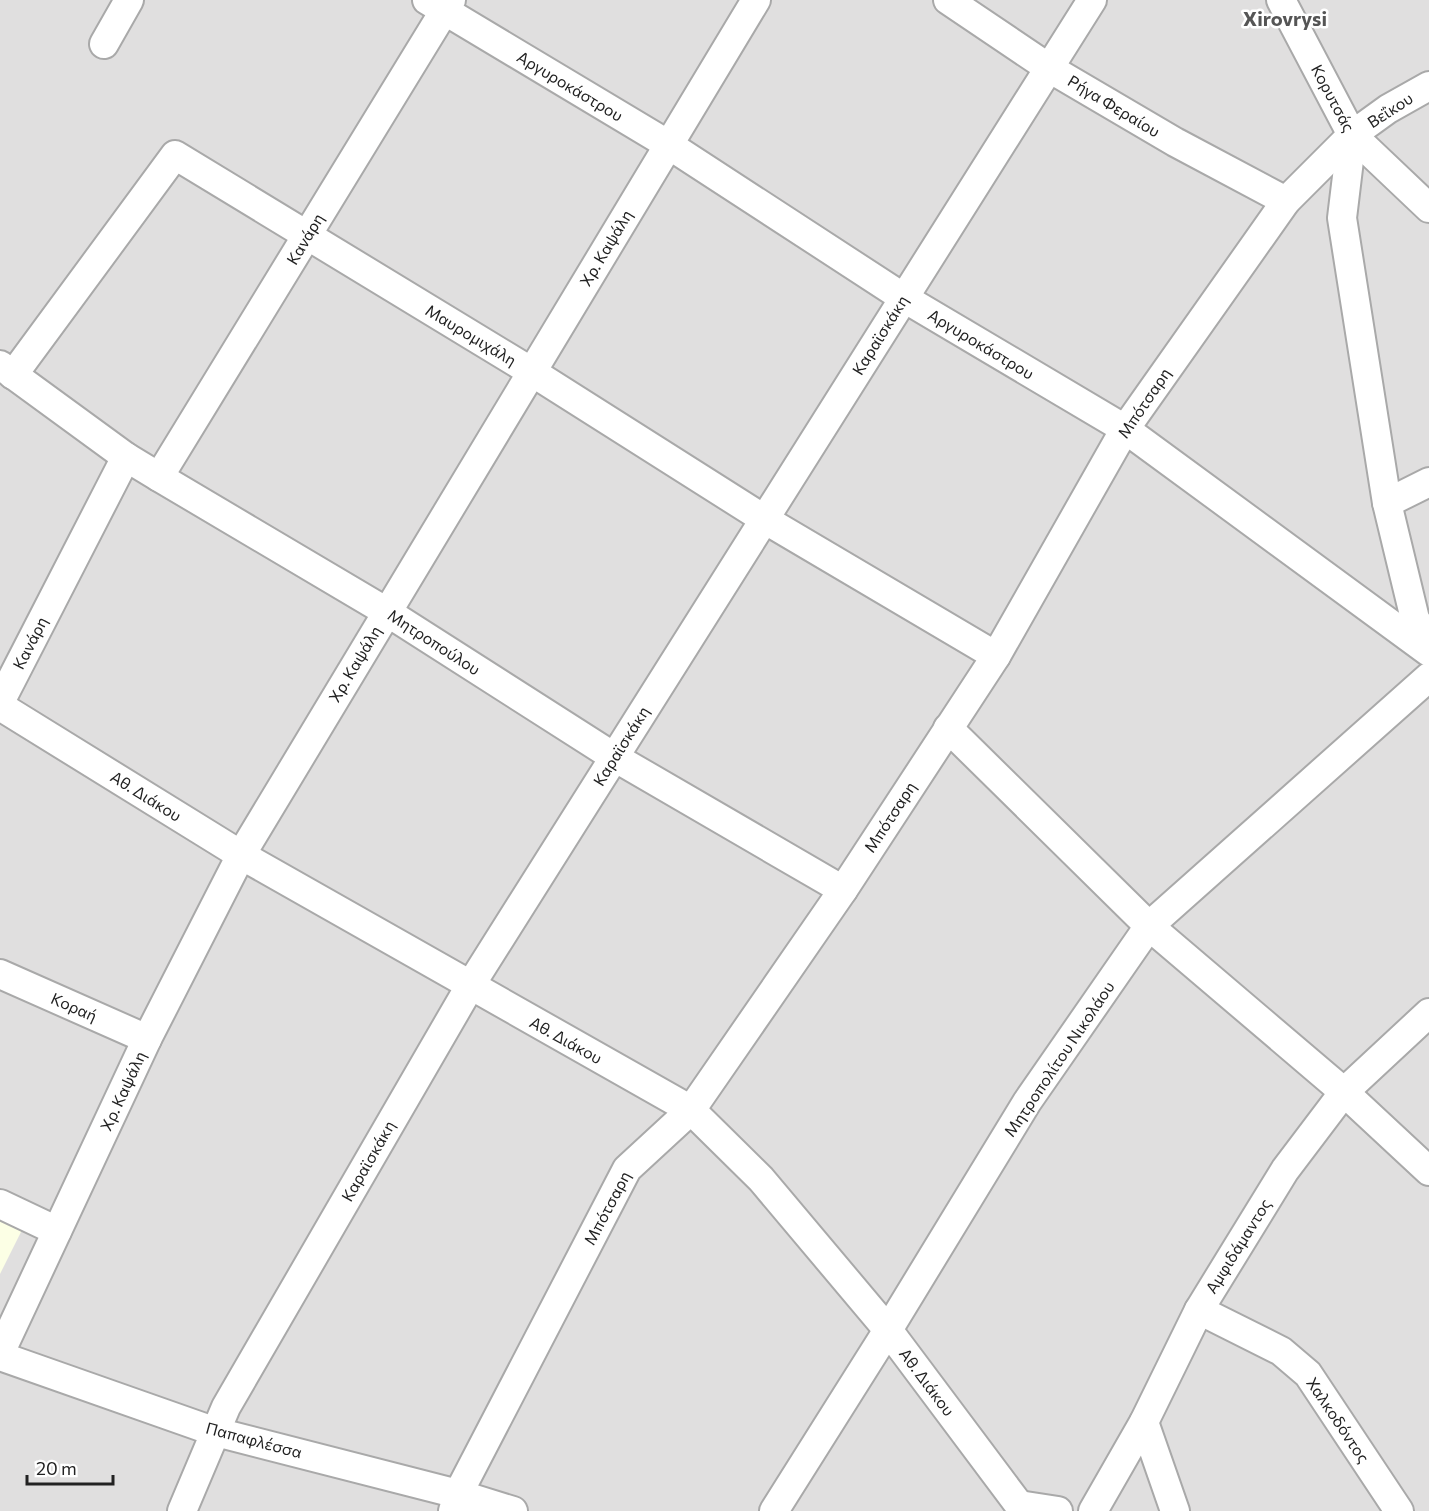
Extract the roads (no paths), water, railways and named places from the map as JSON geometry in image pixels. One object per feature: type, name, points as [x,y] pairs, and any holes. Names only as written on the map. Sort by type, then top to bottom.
[{"type":"street","points":[[104,44],[129,0]]},
{"type":"street","name":"Χρ. Καψάλη","points":[[0,1354],[147,1039],[241,855],[756,0]]},
{"type":"street","name":"Ρήγα Φεραίου","points":[[948,0],[1049,68],[1175,142],[1286,201]]},
{"type":"street","name":"Καραϊσκάκη","points":[[182,1511],[225,1407],[470,986],[1092,0]]},
{"type":"street","name":"Κορυτσάς","points":[[1281,0],[1352,135],[1429,208]]},
{"type":"street","name":"Αργυροκάστρου","points":[[441,4],[669,145],[904,298],[1125,429],[1429,652]]},
{"type":"street","name":"Κανάρη","points":[[159,477],[307,235],[441,4]]},
{"type":"street","name":"Βεΐκου","points":[[1352,135],[1429,86]]},
{"type":"street","points":[[1352,135],[1342,218],[1387,503],[1415,619],[1429,640]]},
{"type":"street","name":"Μπότσαρη","points":[[455,1502],[627,1169],[691,1110],[843,891],[996,656],[1125,429],[1286,201],[1352,135]]},
{"type":"street","name":"Μαυρομιχάλη","points":[[7,370],[176,155],[532,372],[764,519],[996,656]]},
{"type":"street","name":"Μητροπούλου","points":[[7,370],[126,457],[387,612],[614,757],[843,891]]},
{"type":"street","name":"Κανάρη","points":[[0,704],[126,457]]},
{"type":"street","points":[[1387,503],[1429,482]]},
{"type":"street","name":"Μητροπολίτου Νικολάου","points":[[774,1511],[1027,1102],[1149,926],[1429,677]]},
{"type":"street","name":"Αθ. Διάκου","points":[[0,704],[241,855],[691,1110],[761,1179],[888,1330],[1019,1508]]},
{"type":"street","points":[[948,728],[1149,926],[1344,1092],[1429,1171]]},
{"type":"street","name":"Κοραή","points":[[0,974],[147,1039]]},
{"type":"street","name":"Αμφιδάμαντος","points":[[1093,1511],[1144,1422],[1198,1310],[1285,1170],[1344,1092],[1429,1013]]},
{"type":"street","points":[[0,1204],[57,1231]]},
{"type":"street","name":"Χαλκοδόντος","points":[[1198,1310],[1281,1352],[1308,1374],[1399,1511]]},
{"type":"street","name":"Παπαφλέσσα","points":[[0,1354],[216,1432],[455,1502],[513,1511]]},
{"type":"street","points":[[1144,1422],[1175,1511]]},
{"type":"street","points":[[1019,1508],[1058,1511]]},
{"type":"district","name":"Xirovrysi","points":[[1285,19]]}]
